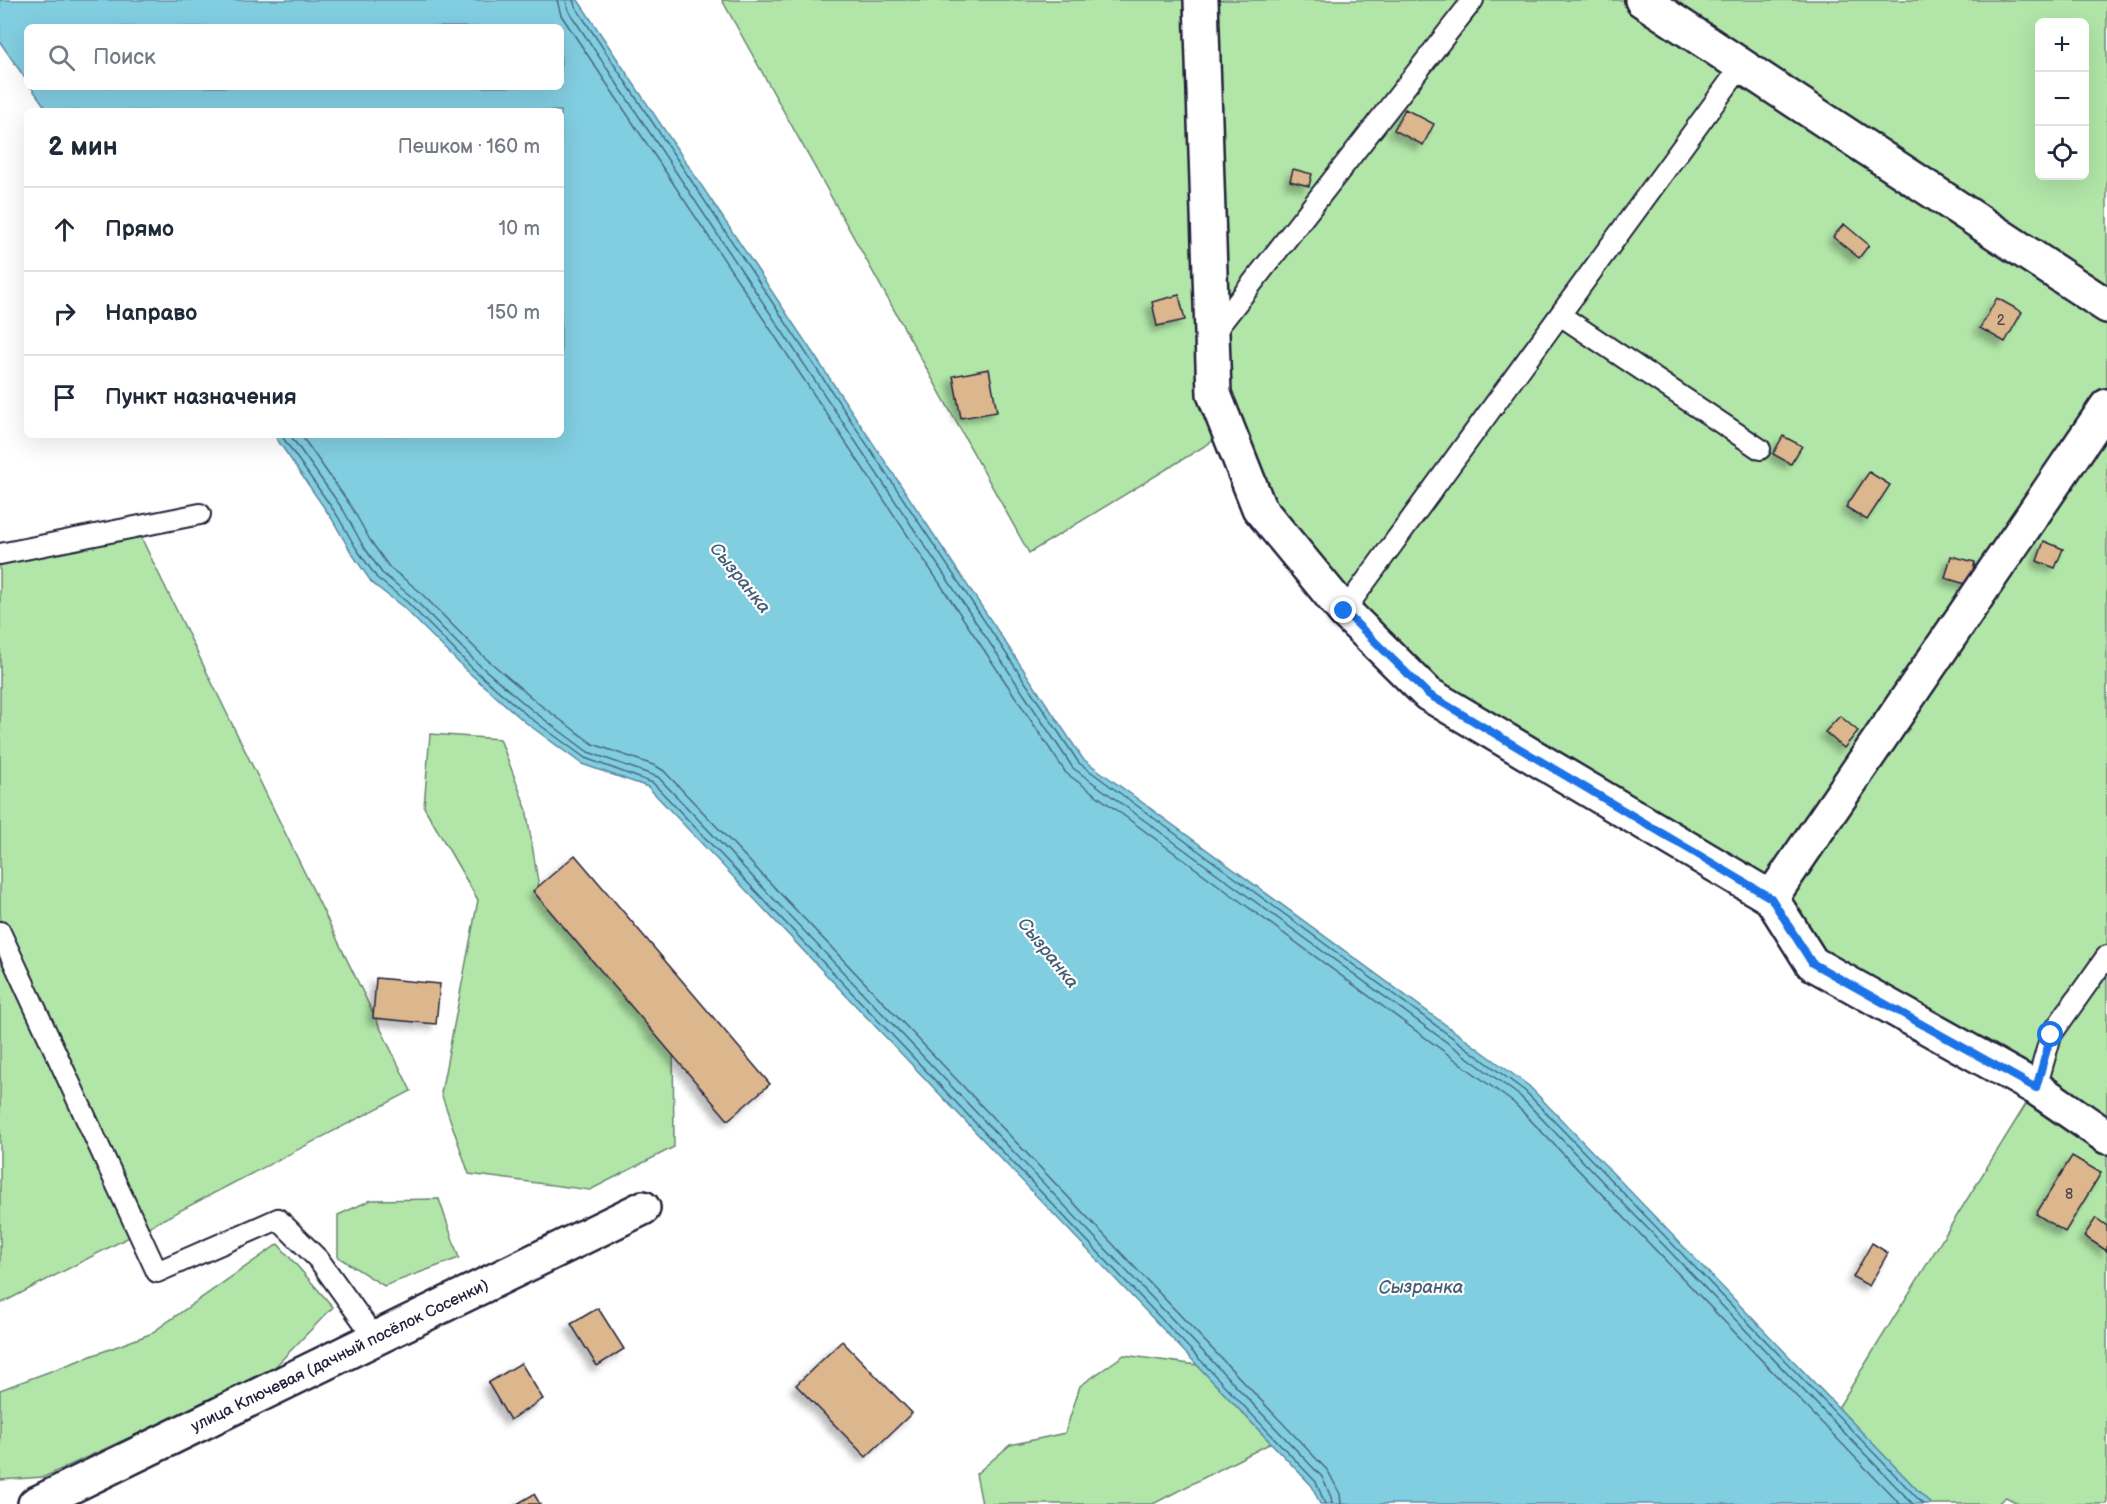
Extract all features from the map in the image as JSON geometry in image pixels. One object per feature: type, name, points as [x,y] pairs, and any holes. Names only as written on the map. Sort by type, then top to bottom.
[{"type":"street","points":[[1201,0],[1214,394],[1259,507],[1344,611],[1428,694],[1771,898],[1812,963],[2036,1088],[2107,1137]]},
{"type":"street","points":[[1642,0],[2107,306]]},
{"type":"street","points":[[1771,898],[2107,406]]},
{"type":"street","name":"улица Ключевая (дачный посёлок Сосенки)","points":[[35,1504],[643,1208]]},
{"type":"lane","points":[[1211,336],[1473,0]]},
{"type":"lane","points":[[1344,611],[1742,65]]},
{"type":"lane","points":[[1560,315],[1760,449]]},
{"type":"lane","points":[[0,554],[200,514]]},
{"type":"lane","points":[[0,932],[157,1272],[278,1219],[319,1260],[375,1338]]},
{"type":"lane","points":[[2036,1088],[2051,1035],[2107,956]]},
{"type":"green space","points":[[722,0],[2107,0],[2107,1504],[2019,1504],[2006,1497],[1997,1504],[1931,1504],[1838,1408],[2036,1088],[1812,963],[1771,898],[1428,694],[1344,611],[1229,431],[1029,553]]},
{"type":"green space","points":[[136,527],[411,1091],[0,1304],[0,554]]},
{"type":"green space","points":[[430,734],[500,739],[526,808],[540,894],[673,1040],[674,1147],[590,1190],[469,1174],[441,1093],[478,900],[424,807]]},
{"type":"green space","points":[[439,1199],[459,1258],[384,1286],[338,1257],[338,1215],[371,1200]]},
{"type":"green space","points":[[278,1244],[333,1307],[269,1373],[44,1477],[0,1480],[0,1390],[150,1334]]},
{"type":"green space","points":[[1124,1355],[1197,1365],[1271,1443],[1153,1504],[982,1504],[976,1474],[1010,1445],[1065,1433],[1080,1386]]},
{"type":"water","name":"Сызранка","points":[[0,0],[578,0],[1083,759],[1529,1086],[1931,1504],[1320,1504],[1312,1486],[648,787],[582,764],[525,722],[467,671],[403,607],[372,583],[332,519],[276,438],[564,438],[564,108],[46,108],[33,90],[564,90],[564,24],[24,24],[24,77],[0,42]]},
{"type":"building","points":[[1405,109],[1434,124],[1423,145],[1394,130]]},
{"type":"building","points":[[1293,169],[1312,174],[1309,186],[1290,181]]},
{"type":"building","points":[[1844,224],[1869,245],[1859,258],[1833,237]]},
{"type":"building","points":[[1179,295],[1185,320],[1157,326],[1152,302]]},
{"type":"building","points":[[1997,298],[2022,312],[2005,342],[1980,328]]},
{"type":"building","points":[[989,369],[997,412],[961,418],[953,376]]},
{"type":"building","points":[[1783,436],[1802,446],[1791,464],[1773,454]]},
{"type":"building","points":[[1869,472],[1890,485],[1867,520],[1846,507]]},
{"type":"building","points":[[2044,541],[2063,549],[2055,568],[2037,561]]},
{"type":"building","points":[[1951,556],[1975,562],[1969,585],[1945,578]]},
{"type":"building","points":[[1840,716],[1858,731],[1844,748],[1825,732]]},
{"type":"building","points":[[575,855],[770,1084],[728,1120],[533,891]]},
{"type":"building","points":[[376,978],[440,984],[436,1024],[373,1018]]},
{"type":"building","points":[[2072,1156],[2101,1173],[2065,1232],[2036,1214]]},
{"type":"building","points":[[2096,1218],[2107,1226],[2107,1251],[2084,1236]]},
{"type":"building","points":[[1872,1243],[1888,1253],[1869,1286],[1853,1277]]},
{"type":"building","points":[[598,1308],[624,1349],[597,1366],[571,1324]]},
{"type":"building","points":[[842,1341],[912,1413],[866,1457],[796,1385]]},
{"type":"building","points":[[521,1363],[543,1399],[510,1420],[488,1383]]},
{"type":"building","points":[[534,1494],[540,1504],[517,1504]]},
{"type":"route","points":[[1344,611],[1428,694],[1771,898],[1812,963],[2036,1088],[2051,1035]]}]
